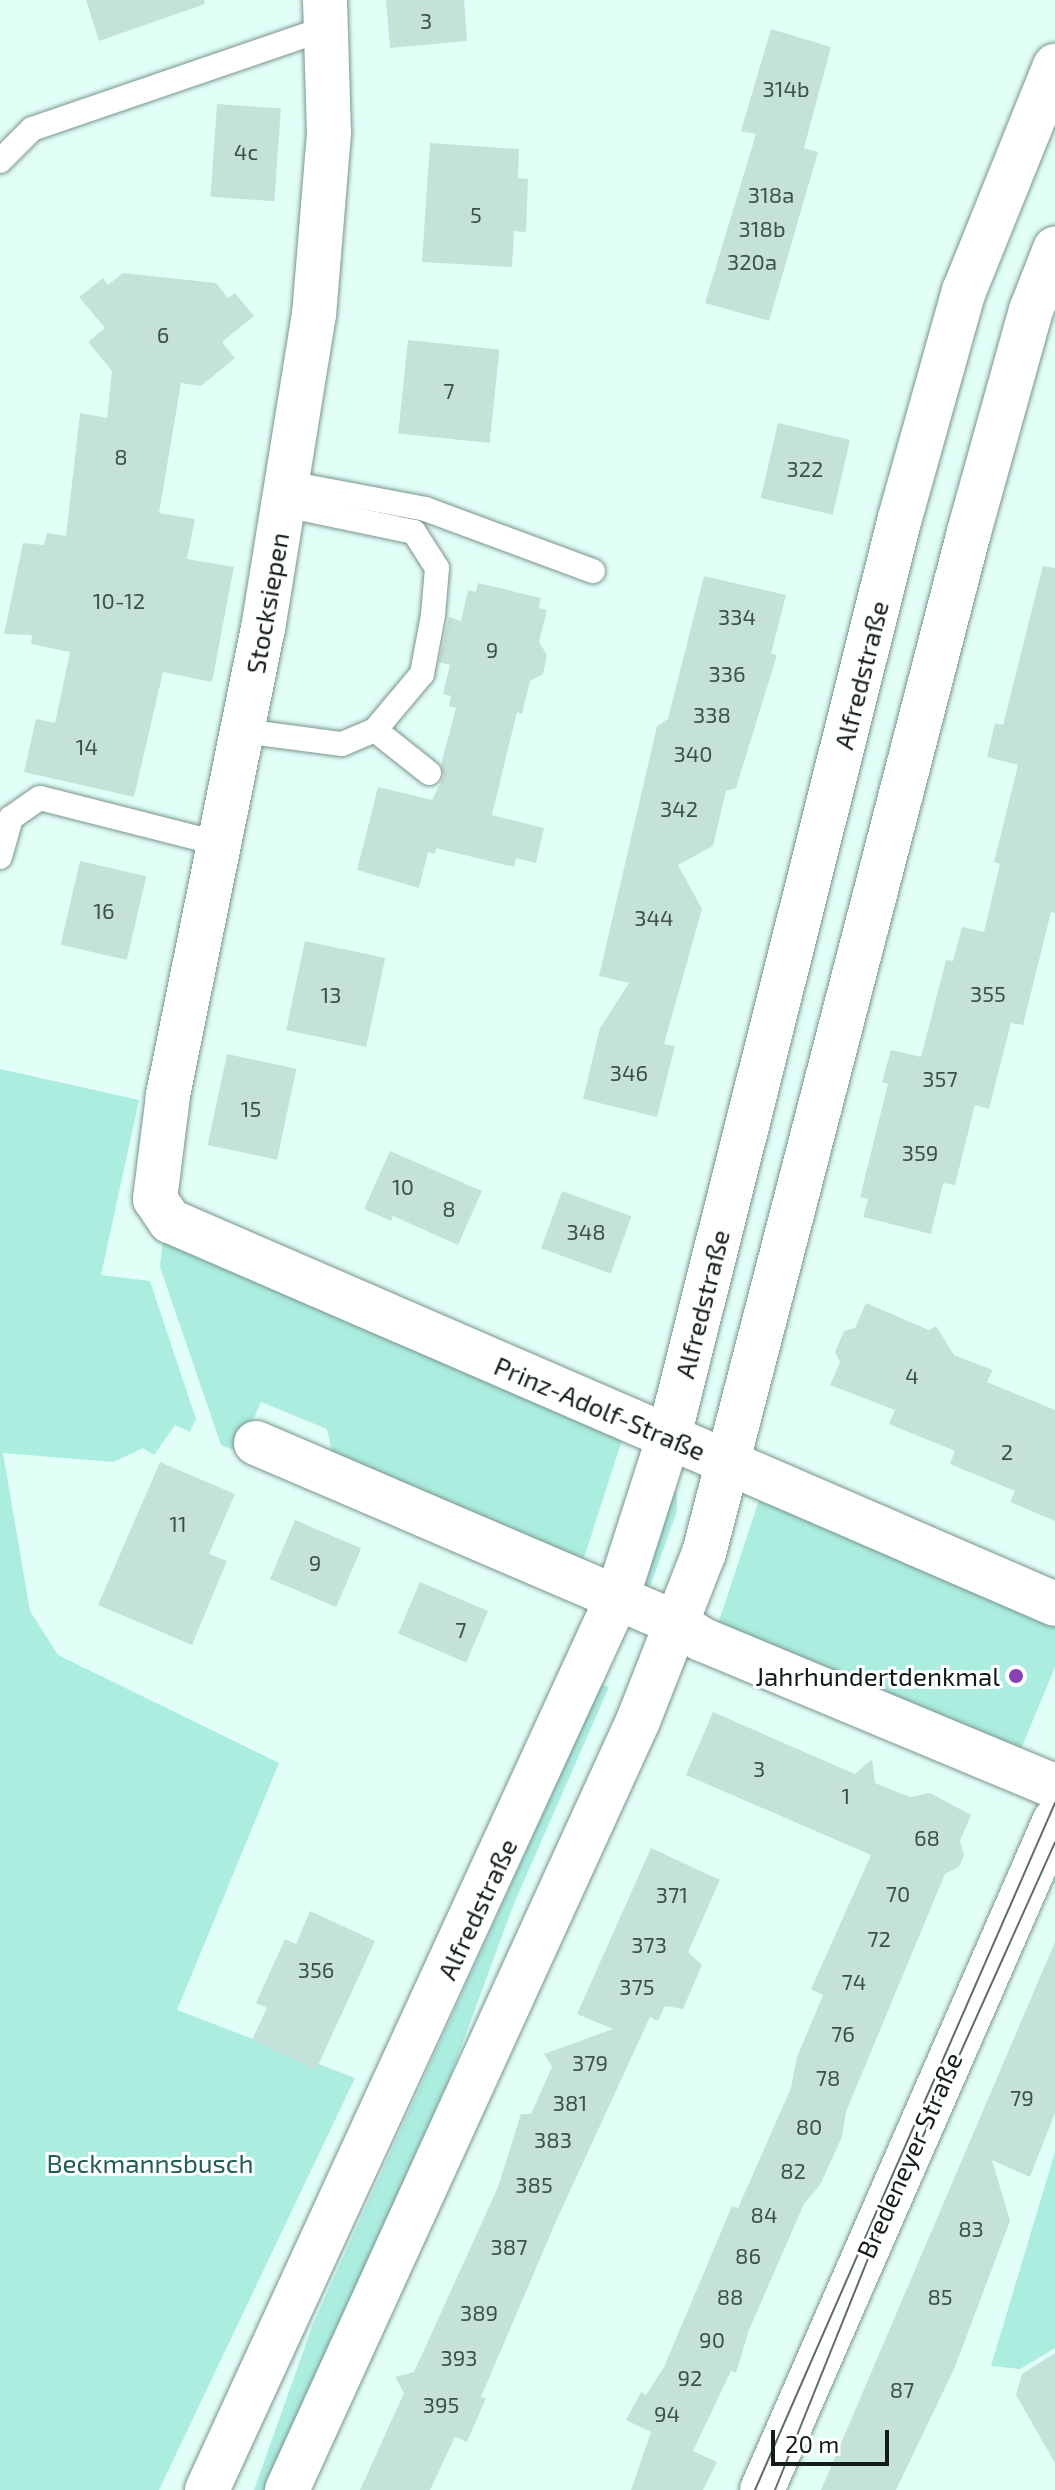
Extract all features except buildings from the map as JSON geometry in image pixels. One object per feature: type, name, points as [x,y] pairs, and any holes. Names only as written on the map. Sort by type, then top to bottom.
[{"type":"main road","name":"Stocksiepen","points":[[155,1199],[168,1096],[221,844],[287,494],[327,201],[326,14]]},
{"type":"main road","name":"Alfredstraße","points":[[207,2490],[617,1598],[669,1436],[900,518],[951,337],[1019,148],[1055,66]]},
{"type":"main road","points":[[287,2490],[678,1624],[729,1462],[969,532],[1031,310],[1055,249]]},
{"type":"main road","name":"Prinz-Adolf-Straße","points":[[155,1199],[170,1221],[1055,1604]]},
{"type":"main road","points":[[256,1443],[678,1624],[701,1639],[1055,1786]]},
{"type":"main road","name":"Bredeneyer Straße","points":[[762,2490],[1055,1820]]},
{"type":"lane","points":[[0,161],[32,129],[326,14]]},
{"type":"lane","points":[[287,494],[425,509],[593,571]]},
{"type":"lane","points":[[243,731],[342,744],[375,730],[422,674],[437,568],[414,532],[287,494]]},
{"type":"lane","points":[[375,730],[429,773]]},
{"type":"lane","points":[[0,857],[11,818],[40,798],[221,844]]},
{"type":"green space","name":"Beckmannsbusch","points":[[0,1069],[139,1100],[101,1275],[150,1281],[196,1419],[190,1432],[175,1425],[154,1455],[143,1448],[113,1462],[3,1453],[30,1611],[58,1655],[279,1763],[177,2010],[355,2078],[159,2490],[0,2490]]},
{"type":"green space","points":[[163,1238],[622,1440],[583,1561],[333,1457],[327,1429],[261,1402],[239,1452],[221,1445],[160,1267]]},
{"type":"green space","points":[[677,1492],[677,1511],[651,1584],[644,1589],[672,1494]]},
{"type":"green space","points":[[759,1500],[1055,1626],[1055,1667],[1016,1761],[718,1624]]},
{"type":"green space","points":[[601,1685],[609,1687],[513,1906],[450,2077],[264,2490],[254,2490],[313,2324]]},
{"type":"green space","points":[[1055,2152],[1055,2348],[1020,2369],[991,2366]]},
{"type":"tram line","points":[[755,2490],[1055,1803]]},
{"type":"tram line","points":[[775,2490],[870,2254],[1055,1843]]},
{"type":"place","name":"Jahrhundertdenkmal","points":[[1016,1676]]}]
